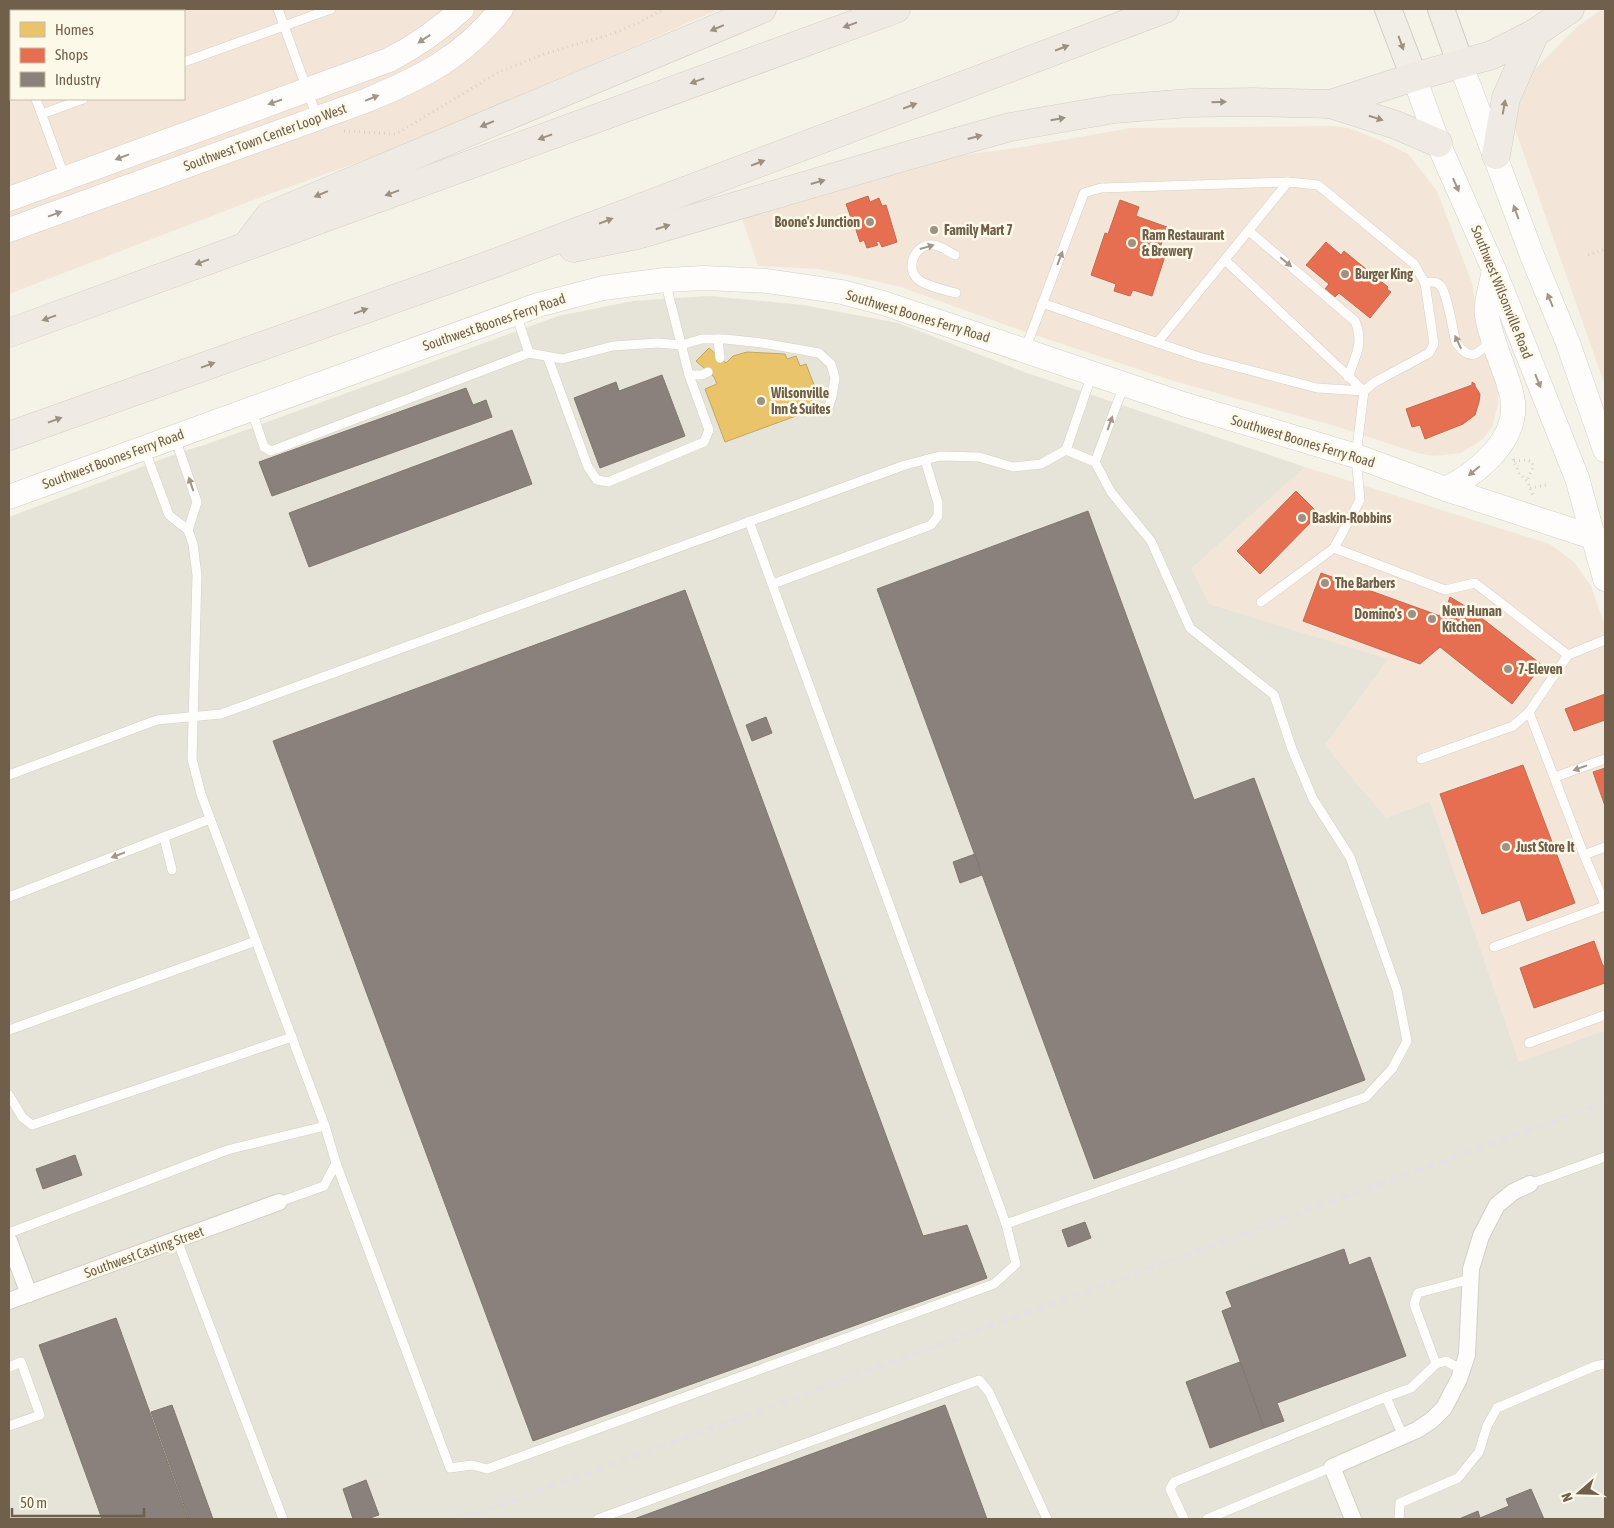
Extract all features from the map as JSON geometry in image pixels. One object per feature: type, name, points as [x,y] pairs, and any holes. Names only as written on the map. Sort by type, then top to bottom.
[{"type":"highway","points":[[248,245],[268,216],[762,9]]},
{"type":"highway","points":[[9,333],[896,9]]},
{"type":"highway","points":[[9,436],[495,263],[1165,9]]},
{"type":"highway","points":[[1330,104],[1414,77],[1492,55],[1536,32],[1570,9]]},
{"type":"highway","points":[[1496,155],[1506,98],[1536,32]]},
{"type":"highway","points":[[495,263],[637,235],[910,154],[1010,127],[1114,109],[1190,103],[1330,104],[1396,125],[1438,144]]},
{"type":"main road","points":[[9,199],[389,60],[410,49],[444,26],[462,9]]},
{"type":"main road","name":"Southwest Town Center Loop West","points":[[9,230],[365,101],[423,75],[447,60],[470,42],[501,9]]},
{"type":"main road","name":"Southwest Wilsonville Road","points":[[1388,9],[1438,144],[1494,270],[1601,537],[1605,579]]},
{"type":"main road","points":[[1441,9],[1533,258],[1568,343],[1605,450]]},
{"type":"main road","points":[[1446,489],[1474,472],[1499,447],[1509,429],[1512,415],[1512,397],[1486,313],[1494,270]]},
{"type":"main road","name":"Southwest Boones Ferry Road","points":[[9,497],[515,312],[603,288],[665,280],[742,279],[833,290],[883,303],[1124,385],[1356,456],[1446,489],[1601,537]]},
{"type":"main road","points":[[1601,537],[1605,561]]},
{"type":"street","points":[[1353,1519],[1332,1467],[1402,1436],[1432,1420],[1444,1408],[1450,1398],[1467,1355],[1471,1269],[1480,1236],[1497,1205],[1513,1192],[1530,1184]]},
{"type":"street","name":"Southwest Casting Street","points":[[9,1301],[279,1202]]},
{"type":"street","points":[[9,1241],[28,1294]]},
{"type":"lane","points":[[278,9],[318,118]]},
{"type":"lane","points":[[185,62],[331,9]]},
{"type":"lane","points":[[36,100],[65,178]]},
{"type":"lane","points":[[42,114],[80,100]]},
{"type":"lane","points":[[1025,350],[1042,303],[1084,193],[1101,188],[1288,182],[1318,185],[1414,264],[1424,282],[1434,344],[1429,353],[1375,382],[1364,391],[1317,388],[1199,357],[1042,303]]},
{"type":"lane","points":[[1157,343],[1288,182]]},
{"type":"lane","points":[[1249,230],[1356,321],[1360,332],[1359,344],[1348,377]]},
{"type":"lane","points":[[955,255],[936,245],[924,247],[916,251],[912,262],[914,274],[921,282],[956,293]]},
{"type":"lane","points":[[1225,260],[1364,391]]},
{"type":"lane","points":[[548,358],[588,467],[597,480],[608,482],[704,442],[709,430],[688,375],[665,280]]},
{"type":"lane","points":[[1424,282],[1433,282],[1440,285],[1445,294],[1456,343],[1467,354],[1474,355],[1481,352],[1493,338]]},
{"type":"lane","points":[[515,312],[529,353]]},
{"type":"lane","points":[[718,338],[720,358]]},
{"type":"lane","points":[[251,408],[264,447],[271,451],[529,353],[548,358],[562,359],[613,346],[658,343],[681,345],[702,339],[718,338],[762,343],[819,353],[831,364],[835,378],[828,406]]},
{"type":"lane","points":[[688,375],[702,376],[708,372]]},
{"type":"lane","points":[[9,775],[156,720],[221,714],[905,465],[940,456],[978,458],[1014,467],[1041,464],[1066,450],[1092,373]]},
{"type":"lane","points":[[1095,462],[1124,385]]},
{"type":"lane","points":[[1262,602],[1334,548],[1360,500],[1356,456],[1364,391]]},
{"type":"lane","points":[[174,437],[197,502],[188,530]]},
{"type":"lane","points":[[144,448],[169,515],[188,530],[194,544],[197,575],[192,759],[201,794],[325,1126],[336,1164],[450,1468],[472,1465],[487,1469],[994,1284],[1016,1264],[1006,1224],[750,521]]},
{"type":"lane","points":[[1006,1224],[1366,1096],[1392,1069],[1407,1041],[1397,990],[1350,857],[1313,799],[1292,749],[1274,695],[1190,628],[1151,541],[1111,492],[1095,462],[1066,450]]},
{"type":"lane","points":[[772,584],[931,525],[938,516],[938,503],[925,460]]},
{"type":"lane","points":[[1334,548],[1445,590],[1474,583],[1568,655]]},
{"type":"lane","points":[[1421,759],[1512,726],[1529,712],[1568,655],[1605,640]]},
{"type":"lane","points":[[1494,947],[1605,905],[1529,712]]},
{"type":"lane","points":[[1555,777],[1605,758]]},
{"type":"lane","points":[[9,897],[210,819]]},
{"type":"lane","points":[[164,837],[172,870]]},
{"type":"lane","points":[[1584,855],[1605,847]]},
{"type":"lane","points":[[9,1030],[256,941]]},
{"type":"lane","points":[[1529,1043],[1605,1015]]},
{"type":"lane","points":[[9,1095],[22,1117],[32,1125],[292,1037]]},
{"type":"lane","points":[[9,1233],[227,1150],[325,1126]]},
{"type":"lane","points":[[1530,1184],[1605,1157]]},
{"type":"lane","points":[[279,1202],[324,1186],[336,1164]]},
{"type":"lane","points":[[177,1240],[283,1519]]},
{"type":"lane","points":[[1436,1364],[1414,1304],[1418,1293],[1471,1279]]},
{"type":"lane","points":[[1184,1519],[1170,1489],[1174,1482],[1411,1388],[1436,1364],[1446,1361],[1462,1370]]},
{"type":"lane","points":[[9,1367],[21,1362],[40,1415],[9,1426]]},
{"type":"lane","points":[[1399,1519],[1400,1503],[1458,1478],[1479,1452],[1487,1426],[1497,1408],[1595,1366],[1605,1364]]},
{"type":"lane","points":[[598,1519],[979,1380],[989,1392],[1047,1519]]},
{"type":"lane","points":[[1386,1397],[1402,1436]]},
{"type":"lane","points":[[1207,1519],[1332,1467]]},
{"type":"path","points":[[341,131],[396,134],[501,71],[544,54],[615,33],[663,9]]},
{"type":"path","points":[[1588,254],[1605,249]]},
{"type":"path","points":[[1511,457],[1519,473],[1527,481],[1533,495]]},
{"type":"path","points":[[1514,461],[1526,460],[1532,462],[1533,467],[1527,481]]},
{"type":"path","points":[[1530,488],[1547,485]]},
{"type":"shaded area","points":[[9,9],[720,9],[404,146],[264,196],[9,294]]},
{"type":"shaded area","points":[[1605,9],[1605,386],[1514,126],[1515,103],[1525,79],[1579,25]]},
{"type":"shaded area","points":[[1333,126],[1349,128],[1408,154],[1437,191],[1472,283],[1476,308],[1498,375],[1498,405],[1492,427],[1482,440],[1461,453],[1434,456],[1417,453],[1335,426],[1177,382],[1017,329],[898,286],[819,269],[758,266],[741,215],[932,159],[1023,147],[1131,128]]},
{"type":"shaded area","points":[[709,296],[803,305],[898,323],[1027,373],[1305,467],[1192,568],[1209,604],[1388,659],[1325,745],[1386,818],[1430,801],[1519,1062],[1605,1030],[1605,1519],[9,1519],[9,517],[178,453],[558,316],[633,301]]},
{"type":"shaded area","points":[[1305,467],[1550,544],[1574,562],[1591,586],[1605,626],[1605,1030],[1519,1062],[1430,801],[1386,818],[1325,745],[1387,659],[1209,604],[1192,568]]},
{"type":"building: Homes","name":"Wilsonville Inn & Suites","points":[[709,348],[726,363],[733,356],[747,352],[785,354],[787,359],[796,356],[800,366],[806,364],[816,390],[809,393],[815,409],[725,442],[705,389],[717,384],[714,377],[696,361]]},
{"type":"building: Shops","name":"Boone's Junction","points":[[868,196],[870,202],[879,198],[882,206],[886,205],[897,242],[882,247],[879,241],[876,242],[878,245],[867,248],[864,240],[860,242],[854,224],[850,226],[847,220],[851,218],[846,204]]},
{"type":"building: Shops","name":"Ram Restaurant & Brewery","points":[[1120,200],[1139,207],[1136,216],[1167,227],[1159,251],[1166,253],[1152,296],[1133,290],[1130,296],[1114,291],[1116,284],[1091,275],[1105,233],[1108,234]]},
{"type":"building: Shops","name":"Burger King","points":[[1326,242],[1341,255],[1344,251],[1388,287],[1387,289],[1391,292],[1370,318],[1339,293],[1335,297],[1325,289],[1329,284],[1306,265]]},
{"type":"building: Shops","points":[[1472,382],[1480,394],[1479,402],[1475,415],[1463,424],[1425,439],[1420,425],[1412,427],[1406,409],[1472,385]]},
{"type":"building: Shops","points":[[1296,491],[1319,514],[1260,574],[1237,551]]},
{"type":"building: Shops","points":[[1321,573],[1443,617],[1450,597],[1470,609],[1542,665],[1512,704],[1440,647],[1420,664],[1303,621]]},
{"type":"building: Shops","points":[[1605,694],[1605,720],[1574,731],[1565,709]]},
{"type":"building: Shops","name":"Just Store It","points":[[1523,765],[1575,903],[1527,921],[1520,900],[1482,914],[1440,794]]},
{"type":"building: Shops","points":[[1605,768],[1605,806],[1593,772]]},
{"type":"building: Shops","points":[[1594,941],[1603,966],[1605,965],[1605,983],[1534,1008],[1520,968]]},
{"type":"building: Industry","points":[[662,375],[685,436],[600,468],[574,398],[616,382],[619,391]]},
{"type":"building: Industry","points":[[466,388],[473,405],[486,400],[492,417],[272,496],[259,462]]},
{"type":"building: Industry","points":[[512,430],[532,484],[309,567],[289,513]]},
{"type":"building: Industry","points":[[1088,511],[1194,800],[1254,778],[1365,1080],[1094,1179],[877,589]]},
{"type":"building: Industry","points":[[685,590],[923,1236],[967,1225],[987,1278],[533,1441],[273,741]]},
{"type":"building: Industry","points":[[766,717],[772,733],[752,741],[746,725]]},
{"type":"building: Industry","points":[[975,854],[982,875],[960,883],[953,862]]},
{"type":"building: Industry","points":[[75,1155],[82,1175],[43,1189],[36,1169]]},
{"type":"building: Industry","points":[[1085,1222],[1091,1238],[1068,1247],[1062,1230]]},
{"type":"building: Industry","points":[[1344,1249],[1349,1265],[1370,1257],[1406,1356],[1277,1403],[1284,1421],[1264,1428],[1222,1311],[1232,1307],[1226,1292]]},
{"type":"building: Industry","points":[[116,1318],[188,1519],[102,1519],[39,1345]]},
{"type":"building: Industry","points":[[1240,1362],[1264,1428],[1210,1448],[1186,1382]]},
{"type":"building: Industry","points":[[172,1405],[213,1519],[189,1519],[151,1412]]},
{"type":"building: Industry","points":[[945,1405],[987,1519],[634,1519]]},
{"type":"building: Industry","points":[[366,1480],[379,1515],[367,1519],[353,1519],[343,1489]]},
{"type":"building: Industry","points":[[1531,1489],[1544,1519],[1459,1519],[1478,1511],[1480,1518],[1509,1506],[1506,1499]]},
{"type":"railway","points":[[462,1519],[1605,1102]]},
{"type":"place","name":"Boone's Junction","points":[[870,222]]},
{"type":"place","name":"Family Mart 7","points":[[934,230]]},
{"type":"place","name":"Ram Restaurant & Brewery","points":[[1132,243]]},
{"type":"place","name":"Burger King","points":[[1345,274]]},
{"type":"place","name":"Wilsonville Inn & Suites","points":[[761,401]]},
{"type":"place","name":"Baskin-Robbins","points":[[1302,518]]},
{"type":"place","name":"The Barbers","points":[[1325,583]]},
{"type":"place","name":"Domino's","points":[[1412,614]]},
{"type":"place","name":"New Hunan Kitchen","points":[[1432,619]]},
{"type":"place","name":"7-Eleven","points":[[1508,669]]},
{"type":"place","name":"Just Store It","points":[[1506,847]]}]
